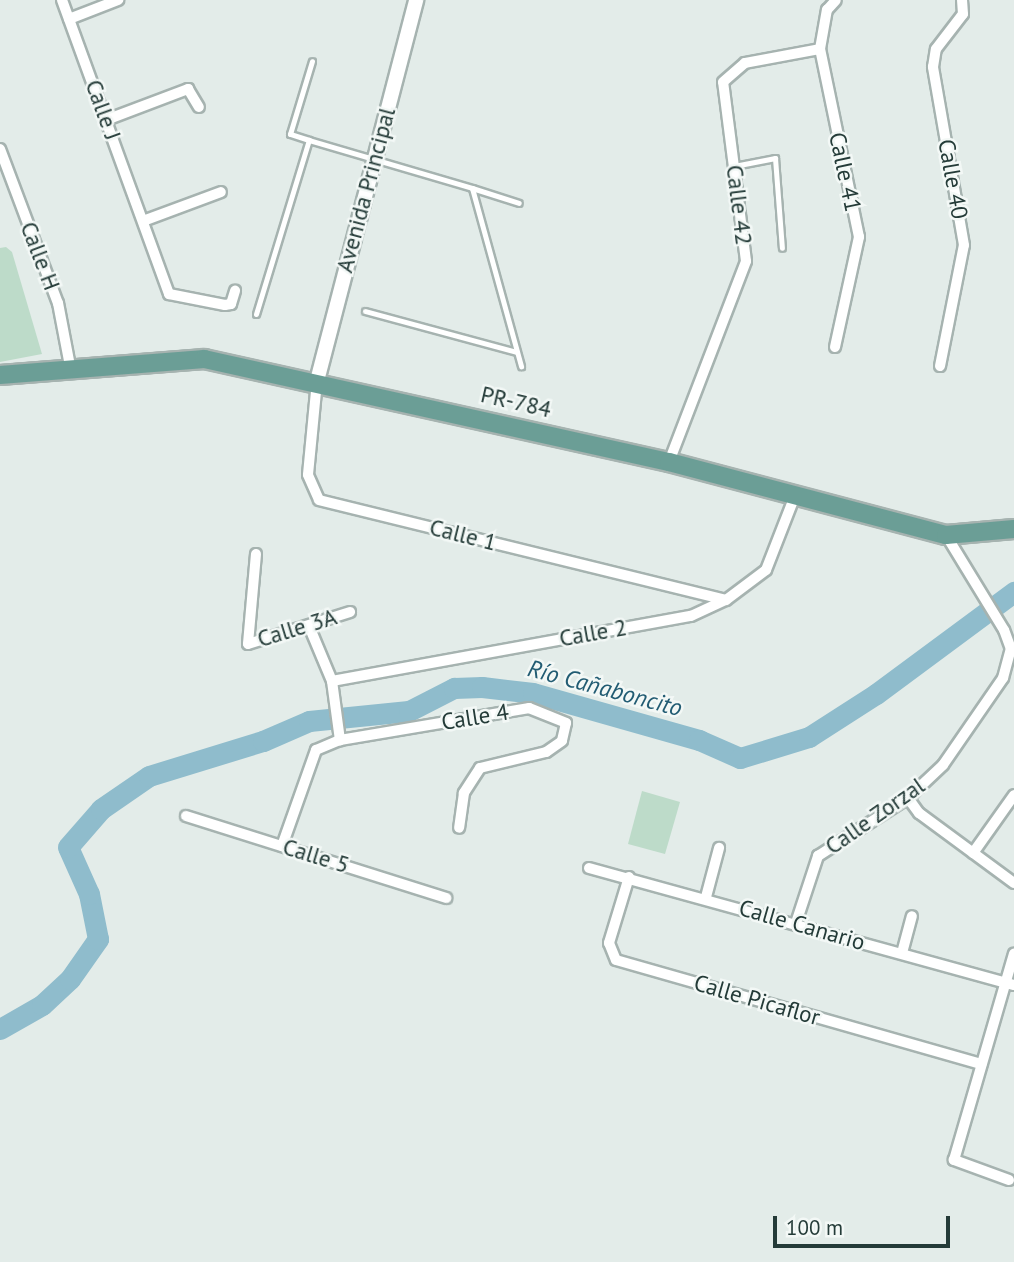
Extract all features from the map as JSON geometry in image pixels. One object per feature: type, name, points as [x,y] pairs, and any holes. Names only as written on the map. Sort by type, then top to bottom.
[{"type":"main road","name":"PR-784","points":[[0,375],[70,366],[204,359],[317,381],[669,462],[794,498],[946,535],[1014,529]]},
{"type":"street","name":"Calle J","points":[[62,0],[169,294],[225,305],[231,304],[235,291]]},
{"type":"street","points":[[69,19],[118,0]]},
{"type":"street","name":"Avenida Principal","points":[[317,381],[416,0]]},
{"type":"street","name":"Calle 41","points":[[835,347],[859,237],[820,49],[827,9],[836,0]]},
{"type":"street","name":"Calle 40","points":[[940,366],[964,245],[933,67],[936,50],[963,14],[962,0]]},
{"type":"street","name":"Calle 42","points":[[669,462],[746,261],[723,82],[745,63],[820,49]]},
{"type":"street","points":[[106,120],[188,89],[200,107]]},
{"type":"street","name":"Calle H","points":[[0,149],[58,303],[70,366]]},
{"type":"street","points":[[143,221],[221,192]]},
{"type":"street","name":"Calle 1","points":[[317,381],[308,475],[319,500],[726,600]]},
{"type":"street","name":"Calle 2","points":[[331,681],[691,616],[726,600],[766,570],[794,498]]},
{"type":"street","name":"Calle Zorzal","points":[[796,923],[818,856],[908,798],[943,765],[1003,678],[1011,649],[1004,630],[946,535]]},
{"type":"street","name":"Calle 3A","points":[[256,554],[248,645],[350,612]]},
{"type":"street","points":[[309,626],[331,681],[340,740]]},
{"type":"street","name":"Calle 4","points":[[282,846],[316,750],[340,740],[529,708],[566,723],[562,741],[547,752],[480,768],[464,793],[460,828]]},
{"type":"street","points":[[973,853],[1014,795]]},
{"type":"street","points":[[908,798],[919,813],[1014,883]]},
{"type":"street","name":"Calle 5","points":[[186,816],[446,898]]},
{"type":"street","points":[[706,897],[719,848]]},
{"type":"street","name":"Calle Canario","points":[[589,868],[706,897],[1010,984]]},
{"type":"street","name":"Calle Picaflor","points":[[629,877],[609,943],[616,960],[982,1065]]},
{"type":"street","points":[[902,953],[912,916]]},
{"type":"street","points":[[1012,1180],[954,1160],[982,1065],[1010,984],[1014,954]]},
{"type":"lane","points":[[312,61],[289,134],[519,202]]},
{"type":"lane","points":[[256,314],[309,139]]},
{"type":"lane","points":[[734,166],[775,158],[782,248]]},
{"type":"lane","points":[[472,188],[521,366]]},
{"type":"lane","points":[[365,311],[517,352]]},
{"type":"green space","points":[[6,247],[12,252],[42,354],[0,362],[0,248]]},
{"type":"green space","points":[[642,791],[680,802],[665,854],[628,844]]},
{"type":"waterway","name":"Río Cañaboncito","points":[[0,1029],[42,1005],[70,979],[98,939],[89,894],[68,847],[101,809],[149,776],[263,741],[309,721],[409,711],[454,688],[482,687],[533,693],[699,740],[740,758],[809,737],[876,694],[1014,592]]}]
